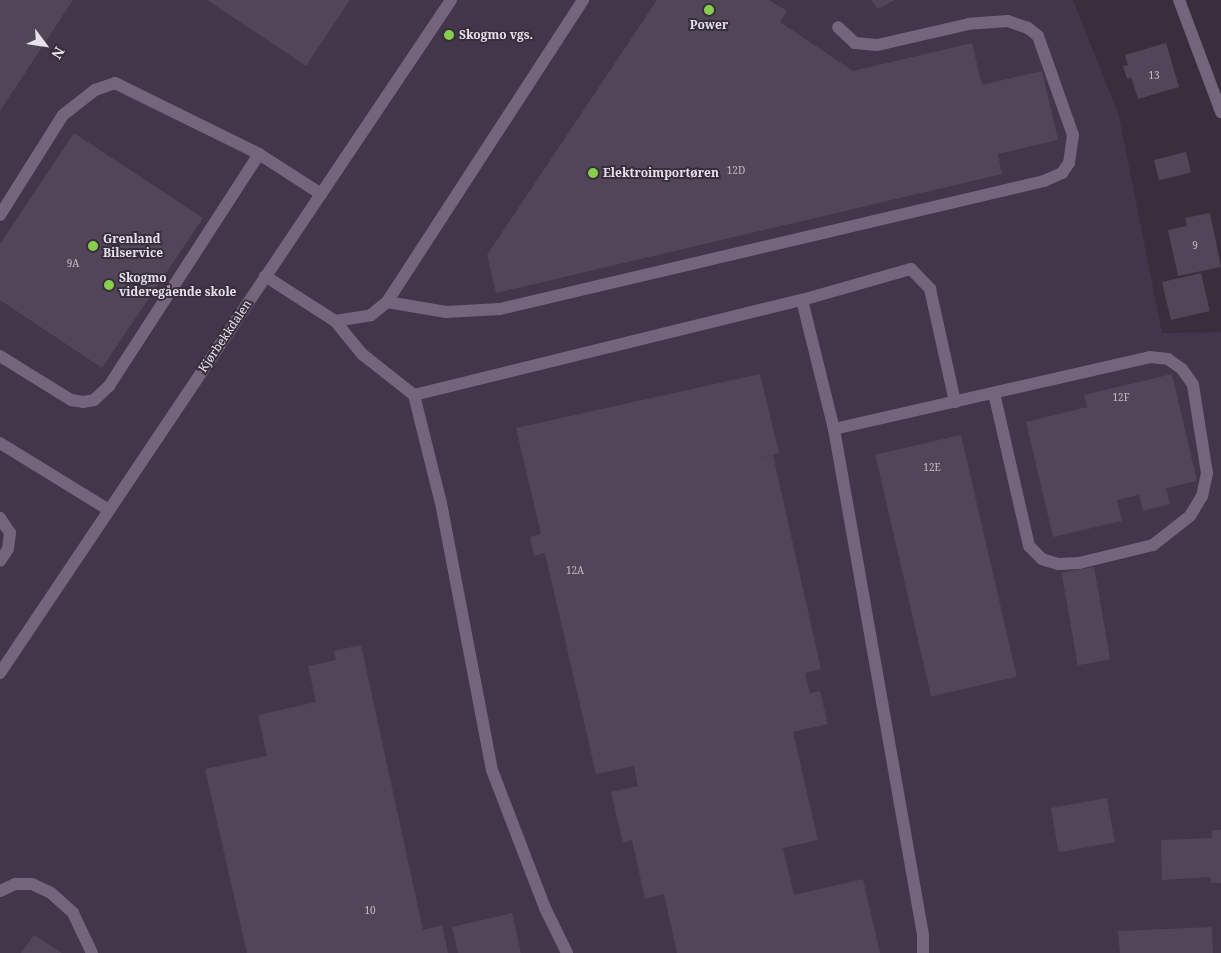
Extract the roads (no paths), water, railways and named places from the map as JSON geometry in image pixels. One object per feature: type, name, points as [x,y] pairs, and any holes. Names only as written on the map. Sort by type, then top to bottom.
[{"type":"street","name":"Kjørbekkdalen","points":[[0,673],[451,0]]},
{"type":"street","points":[[335,321],[370,315],[387,302],[583,0]]},
{"type":"street","points":[[1179,0],[1221,112]]},
{"type":"street","points":[[387,302],[446,312],[500,309],[1044,181],[1062,173],[1069,163],[1073,135],[1038,36],[1028,28],[1008,21],[969,24],[877,45],[855,43],[838,27]]},
{"type":"street","points":[[0,214],[63,115],[94,90],[114,83],[259,154],[320,194]]},
{"type":"street","points":[[0,356],[71,400],[94,400],[109,386],[259,154]]},
{"type":"street","points":[[414,395],[802,300],[911,269],[930,289],[955,402]]},
{"type":"street","points":[[265,276],[335,321],[362,354],[414,395],[441,503],[492,770],[545,908],[567,953]]},
{"type":"street","points":[[802,300],[834,429],[923,935],[923,953]]},
{"type":"street","points":[[834,429],[1150,357],[1168,359],[1182,369],[1192,385],[1207,473],[1202,496],[1190,516],[1153,545],[1079,563],[1058,564],[1042,559],[1029,546],[994,393]]},
{"type":"street","points":[[0,443],[109,510]]},
{"type":"street","points":[[0,518],[10,533],[8,549],[0,561]]},
{"type":"street","points":[[0,891],[15,884],[32,884],[51,893],[73,913],[92,953]]},
{"type":"place","name":"Power","points":[[709,10]]},
{"type":"place","name":"Skogmo vgs.","points":[[449,35]]},
{"type":"place","name":"Elektroimportøren","points":[[593,173]]},
{"type":"place","name":"Grenland Bilservice","points":[[93,246]]},
{"type":"place","name":"Skogmo videregående skole","points":[[109,285]]}]
